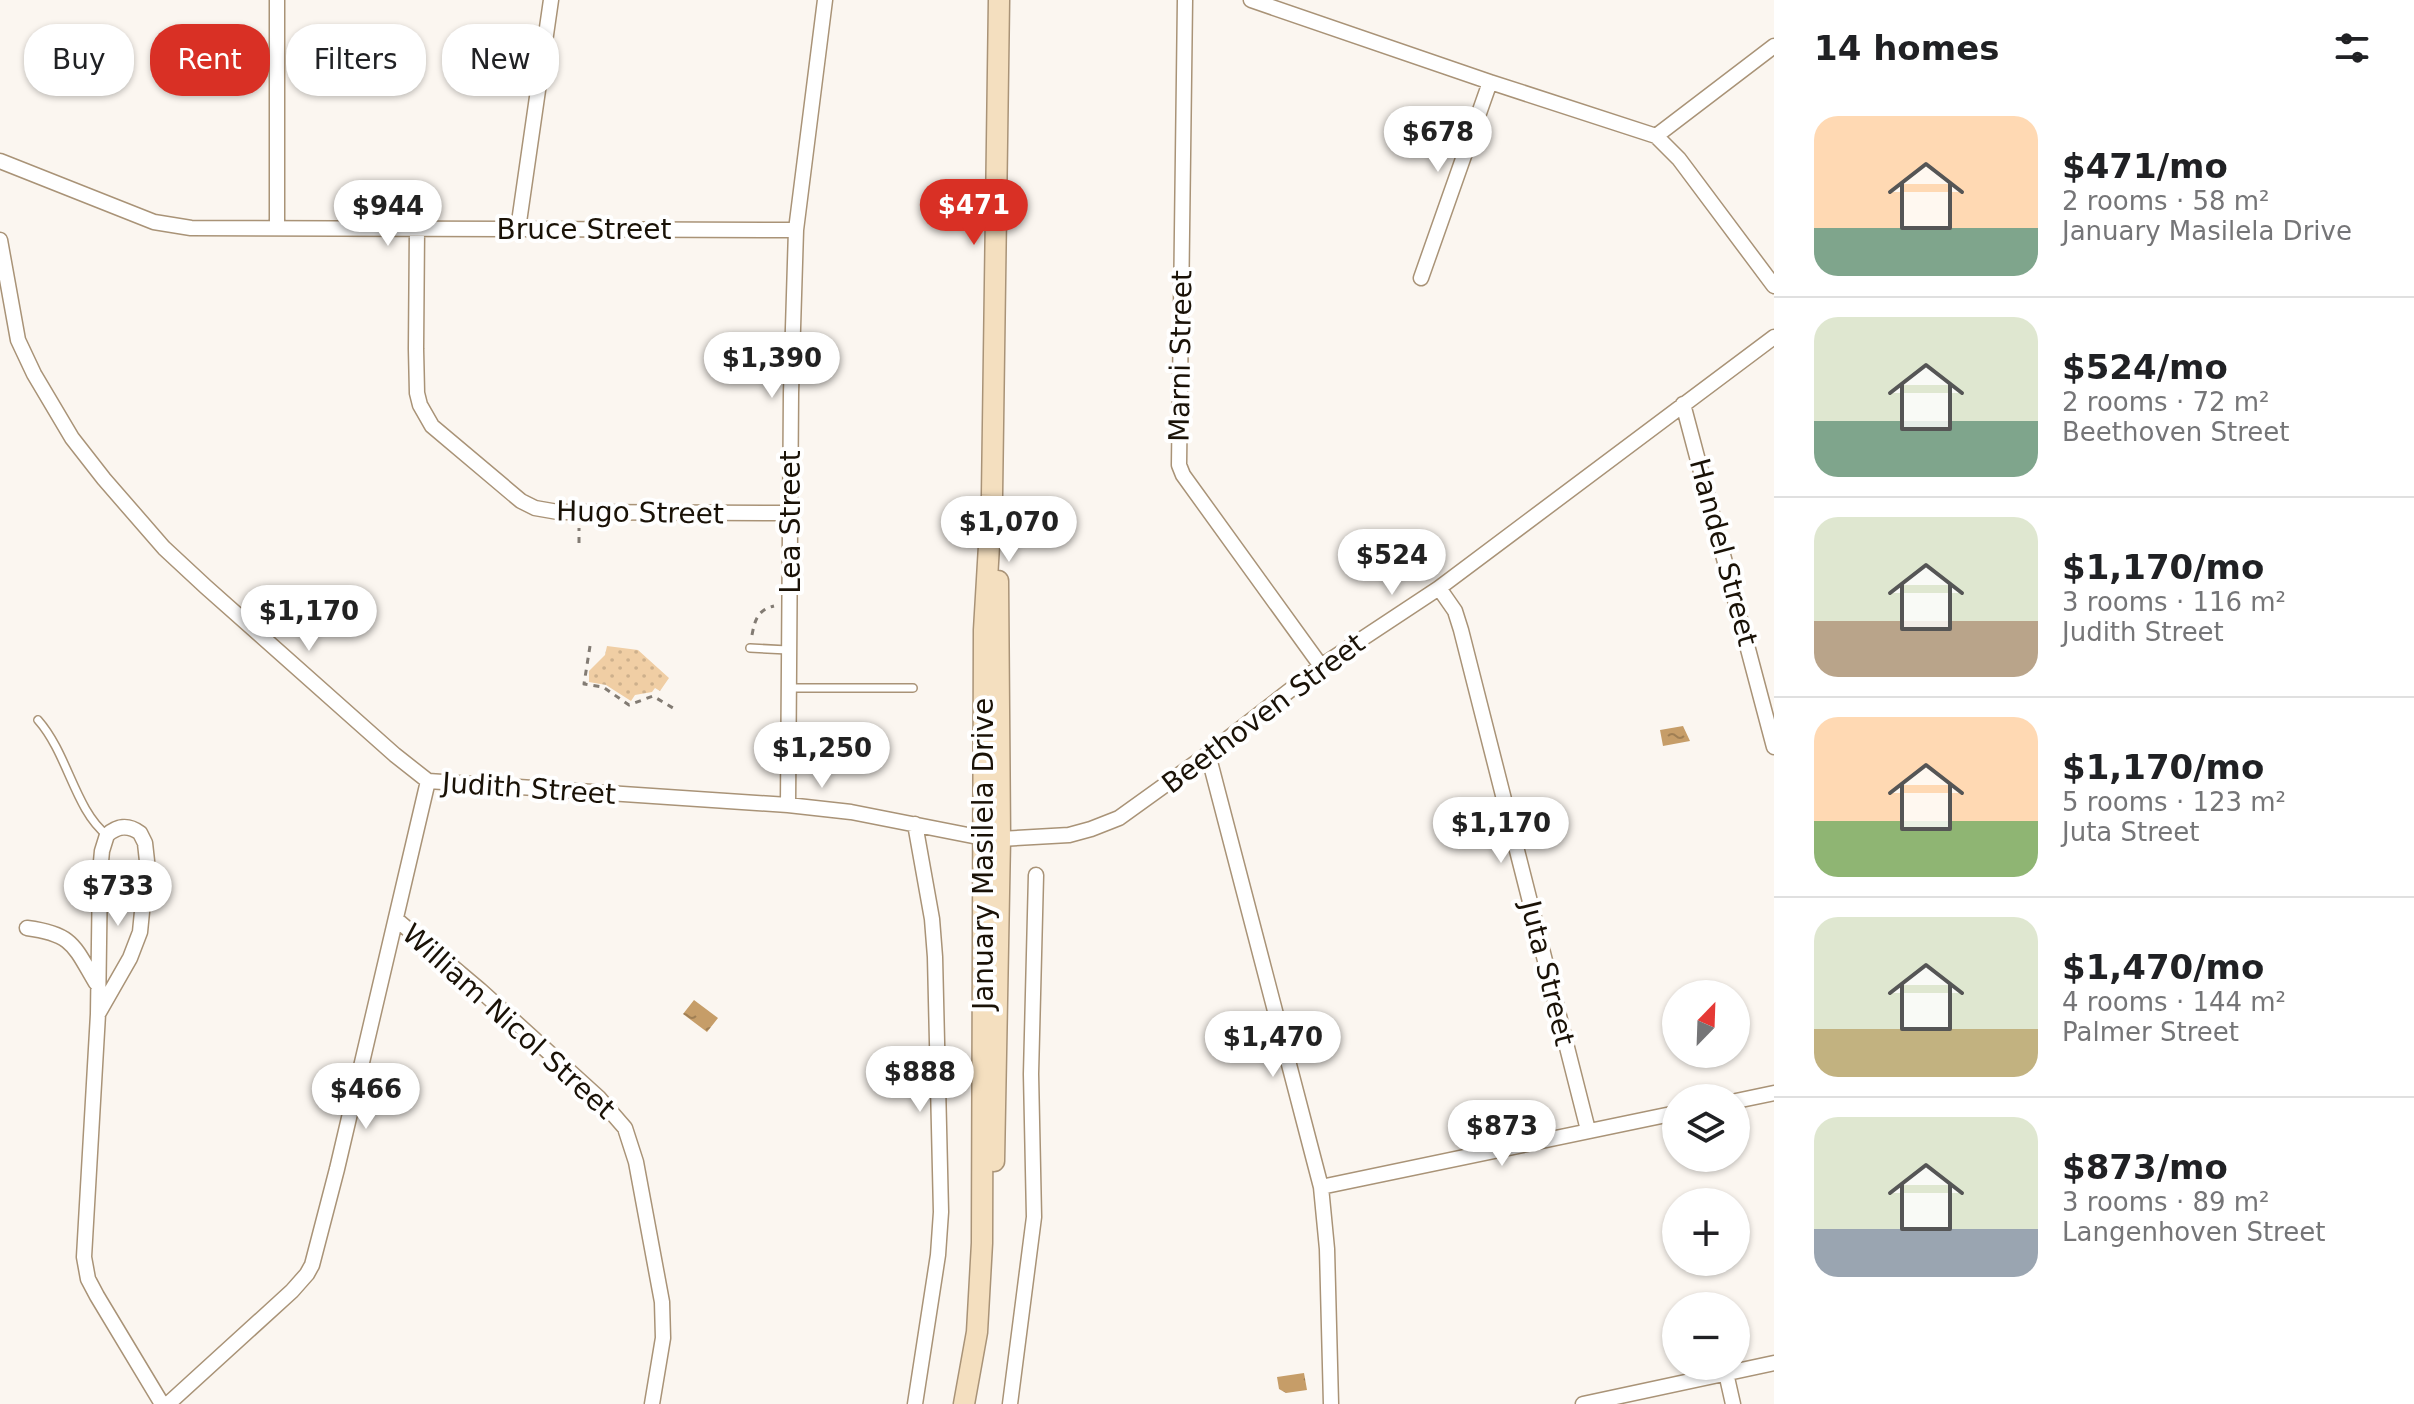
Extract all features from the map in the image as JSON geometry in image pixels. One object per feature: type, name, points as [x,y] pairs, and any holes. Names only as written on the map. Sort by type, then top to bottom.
[{"type":"main road","name":"January Masilela Drive","points":[[964,1404],[977,1332],[982,1243],[1000,631],[992,495],[999,0]]},
{"type":"main road","name":"January Masilela Drive","points":[[978,1404],[986,1361],[990,1299],[998,1062],[992,839]]},
{"type":"street","points":[[277,0],[277,227]]},
{"type":"street","points":[[518,229],[551,0]]},
{"type":"street","name":"Lea Street","points":[[788,805],[791,393],[796,230],[825,0]]},
{"type":"street","name":"Marni Street","points":[[1185,0],[1179,465],[1183,475],[1321,666]]},
{"type":"street","points":[[1251,0],[1656,136],[1688,170],[1774,286]]},
{"type":"street","points":[[1656,136],[1774,46]]},
{"type":"street","points":[[1421,278],[1490,82]]},
{"type":"street","name":"Bruce Street","points":[[0,161],[154,222],[191,228],[796,230]]},
{"type":"street","name":"Hugo Street","points":[[417,229],[416,349],[420,405],[432,426],[521,501],[535,508],[558,512],[791,513]]},
{"type":"street","name":"Judith Street","points":[[0,240],[18,340],[72,438],[104,479],[164,548],[195,577],[428,781],[788,805],[851,812],[992,839]]},
{"type":"street","name":"Beethoven Street","points":[[992,839],[1069,835],[1103,825],[1131,810],[1321,666],[1439,588],[1774,337]]},
{"type":"street","name":"Handel Street","points":[[1683,404],[1774,747]]},
{"type":"street","name":"Juta Street","points":[[1439,588],[1455,611],[1461,630],[1588,1130]]},
{"type":"street","points":[[1208,754],[1321,1187],[1327,1249],[1331,1404]]},
{"type":"street","points":[[168,1404],[292,1291],[307,1274],[316,1254],[428,781]]},
{"type":"street","points":[[915,824],[932,919],[935,957],[941,1212],[939,1245],[915,1404]]},
{"type":"street","points":[[98,1014],[138,940],[147,849],[140,833],[123,826],[107,835],[101,861],[98,1014],[85,1268],[97,1296],[162,1404]]},
{"type":"street","points":[[1010,1404],[1033,1226],[1031,1074],[1036,875]]},
{"type":"street","name":"William Nicol Street","points":[[397,920],[471,982],[599,1098],[625,1128],[636,1162],[662,1302],[663,1338],[652,1404]]},
{"type":"street","points":[[27,928],[68,939],[98,985]]},
{"type":"street","points":[[1750,1098],[1774,1093]]},
{"type":"street","points":[[1321,1187],[1662,1116]]},
{"type":"street","points":[[1750,1368],[1774,1363]]},
{"type":"street","points":[[1583,1404],[1694,1380]]},
{"type":"street","points":[[1728,1380],[1733,1404]]},
{"type":"lane","points":[[750,648],[790,650]]},
{"type":"lane","points":[[789,688],[913,688]]},
{"type":"lane","points":[[38,720],[49,732],[63,758],[94,825],[107,835]]},
{"type":"path","points":[[750,648],[758,614],[773,606],[790,607]]},
{"type":"path","points":[[590,646],[584,684],[603,687],[629,705],[653,696],[673,708]]},
{"type":"shaded area","points":[[607,646],[638,650],[669,678],[660,691],[655,688],[652,692],[635,695],[631,701],[606,685],[589,682],[589,671],[605,655]]},
{"type":"water","points":[[1683,726],[1690,741],[1663,746],[1660,730]]},
{"type":"water","points":[[694,1000],[718,1018],[707,1032],[683,1014]]},
{"type":"water","points":[[1304,1373],[1307,1390],[1286,1393],[1279,1389],[1277,1377]]}]
